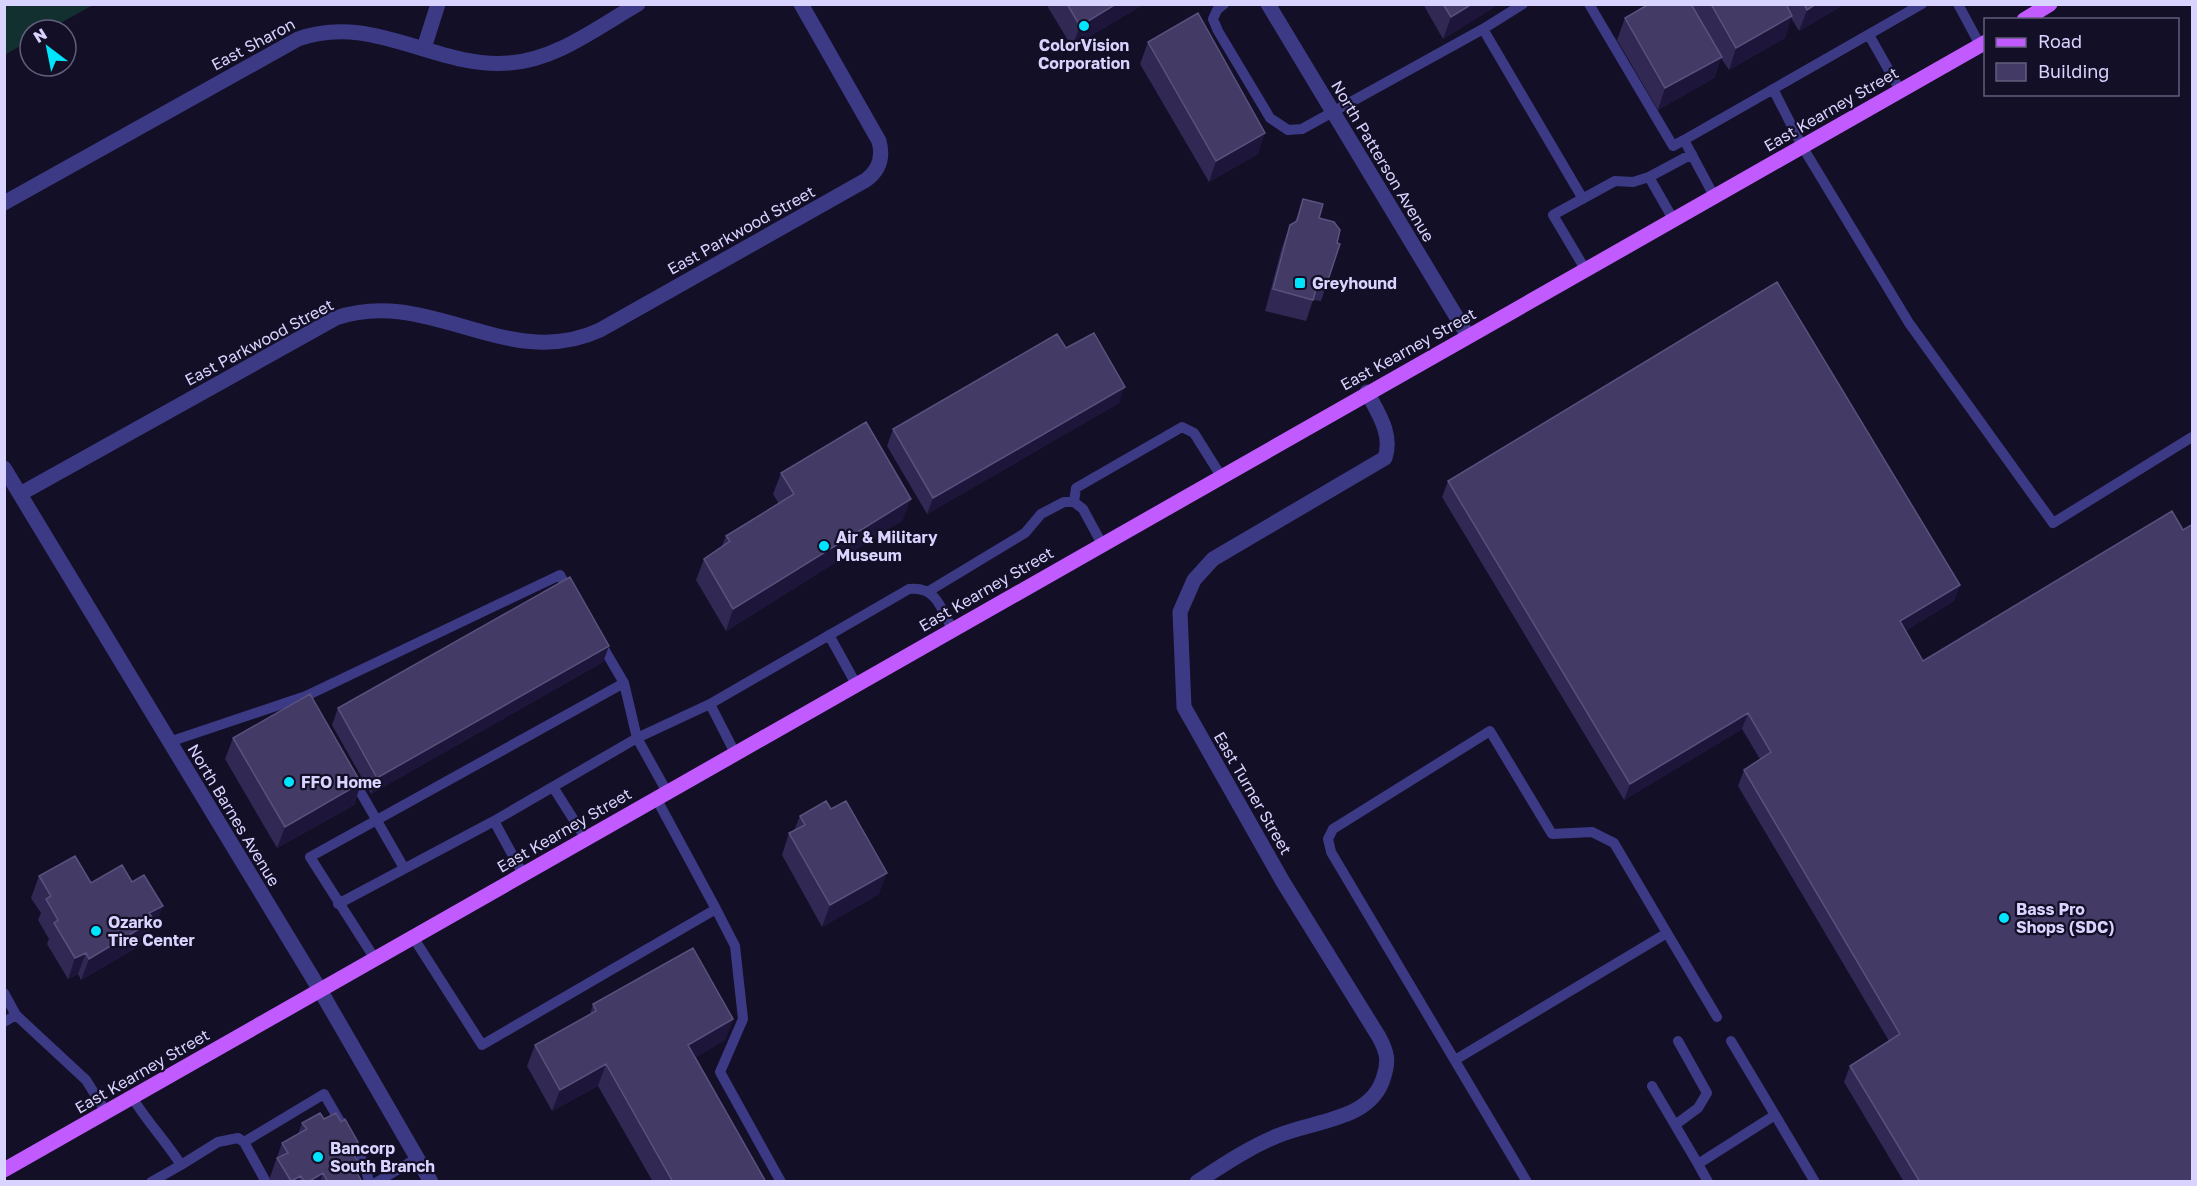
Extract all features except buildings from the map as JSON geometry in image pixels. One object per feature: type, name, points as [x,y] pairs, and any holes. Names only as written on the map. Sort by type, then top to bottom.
[{"type":"main road","points":[[2027,18],[2050,4]]},
{"type":"main road","name":"East Kearney Street","points":[[4,1170],[1983,43]]},
{"type":"street","points":[[424,48],[438,4]]},
{"type":"street","name":"East Sharon","points":[[4,203],[304,36],[324,31],[352,30],[479,62],[522,62],[554,51],[638,4]]},
{"type":"street","name":"East Parkwood Street","points":[[20,494],[315,330],[349,314],[376,309],[404,311],[530,343],[560,343],[587,336],[866,180],[875,172],[880,162],[881,152],[877,135],[801,4]]},
{"type":"street","name":"North Patterson Avenue","points":[[1268,4],[1468,336]]},
{"type":"street","name":"East Turner Street","points":[[1197,1182],[1251,1147],[1362,1108],[1377,1095],[1387,1066],[1388,1055],[1379,1037],[1283,882],[1184,707],[1180,649],[1180,612],[1185,595],[1201,570],[1213,559],[1385,458],[1389,448],[1388,434],[1367,392]]},
{"type":"street","name":"North Barnes Avenue","points":[[4,468],[320,990],[431,1182]]},
{"type":"lane","points":[[1224,4],[1217,10],[1213,19],[1270,118],[1288,130],[1302,129],[1483,29],[1523,4]]},
{"type":"lane","points":[[1589,4],[1673,146],[1922,4]]},
{"type":"lane","points":[[1958,4],[1983,43]]},
{"type":"lane","points":[[1483,29],[1583,199]]},
{"type":"lane","points":[[1869,34],[1900,90]]},
{"type":"lane","points":[[1773,89],[1802,146],[1909,323],[2053,523],[2193,436]]},
{"type":"lane","points":[[1684,140],[1714,196]]},
{"type":"lane","points":[[1585,269],[1553,215],[1615,181],[1633,182],[1649,177],[1692,154]]},
{"type":"lane","points":[[1649,177],[1673,219]]},
{"type":"lane","points":[[1074,502],[1076,488],[1182,427],[1194,433],[1221,476]]},
{"type":"lane","points":[[929,591],[1025,533],[1041,514],[1064,501],[1074,502],[1089,517],[1102,544]]},
{"type":"lane","points":[[169,742],[306,696],[560,574],[577,604]]},
{"type":"lane","points":[[338,904],[494,821],[636,738],[710,704],[909,589],[921,588],[929,591],[952,629]]},
{"type":"lane","points":[[595,634],[624,683],[636,738],[735,946],[743,1018],[720,1072],[782,1182]]},
{"type":"lane","points":[[829,635],[856,684]]},
{"type":"lane","points":[[375,959],[310,857],[624,683]]},
{"type":"lane","points":[[306,696],[311,706]]},
{"type":"lane","points":[[710,704],[735,753]]},
{"type":"lane","points":[[1527,1182],[1331,852],[1328,839],[1333,829],[1490,731],[1552,834],[1592,832],[1614,843],[1717,1017]]},
{"type":"lane","points":[[346,768],[404,868]]},
{"type":"lane","points":[[553,787],[586,838]]},
{"type":"lane","points":[[494,821],[523,874]]},
{"type":"lane","points":[[413,937],[482,1045],[716,909]]},
{"type":"lane","points":[[1455,1060],[1667,933]]},
{"type":"lane","points":[[4,993],[16,1015],[86,1080],[106,1112]]},
{"type":"lane","points":[[4,1022],[16,1015]]},
{"type":"lane","points":[[1675,1125],[1698,1108],[1707,1093],[1678,1041]]},
{"type":"lane","points":[[1731,1041],[1815,1182]]},
{"type":"lane","points":[[1652,1086],[1708,1182]]},
{"type":"lane","points":[[244,1142],[324,1094],[365,1165],[369,1182]]},
{"type":"lane","points":[[132,1097],[147,1122],[160,1133],[181,1165]]},
{"type":"lane","points":[[1698,1164],[1775,1115]]},
{"type":"lane","points":[[151,1182],[218,1142],[238,1138],[244,1142],[266,1182]]},
{"type":"lane","points":[[376,1182],[417,1158]]},
{"type":"green space","points":[[5,4],[93,4],[70,18],[18,18],[18,47],[5,55]]},
{"type":"place","name":"ColorVision Corporation","points":[[1084,26]]},
{"type":"place","name":"Greyhound","points":[[1300,283]]},
{"type":"place","name":"Air & Military Museum","points":[[824,546]]},
{"type":"place","name":"FFO Home","points":[[289,782]]},
{"type":"place","name":"Bass Pro Shops (SDC)","points":[[2004,918]]},
{"type":"place","name":"Ozarko Tire Center","points":[[96,931]]},
{"type":"place","name":"Bancorp South Branch","points":[[318,1157]]}]
